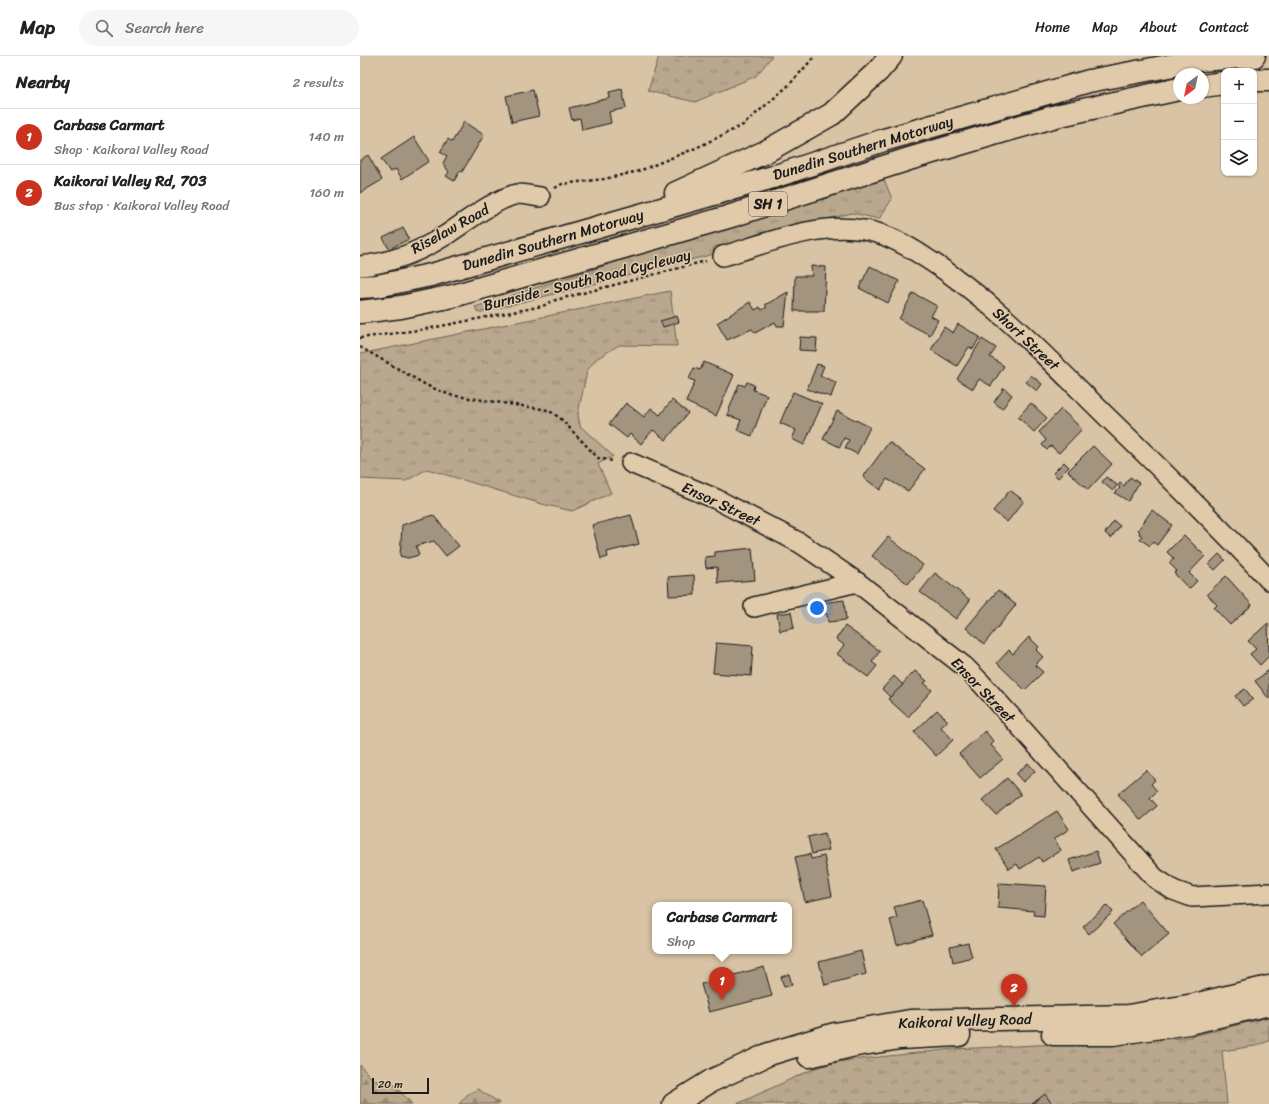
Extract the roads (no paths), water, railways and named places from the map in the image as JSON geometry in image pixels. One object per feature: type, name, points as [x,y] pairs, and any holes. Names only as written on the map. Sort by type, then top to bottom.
[{"type":"main road","points":[[620,221],[765,152],[832,114],[878,72],[890,56]]},
{"type":"main road","name":"Dunedin Southern Motorway","points":[[360,288],[430,275],[773,176],[884,140],[1089,81],[1200,60],[1254,56]]},
{"type":"main road","points":[[1257,80],[1269,80]]},
{"type":"main road","points":[[1209,85],[1221,83]]},
{"type":"main road","name":"Dunedin Southern Motorway","points":[[360,312],[401,307],[453,296],[728,217],[909,159],[1060,115],[1173,90]]},
{"type":"main road","name":"Kaikorai Valley Road","points":[[674,1104],[711,1081],[769,1054],[849,1031],[910,1021],[1128,1016],[1194,1006],[1269,986]]},
{"type":"main road","name":"Kaikorai Valley Road","points":[[699,1104],[745,1080],[795,1060],[851,1046],[900,1038],[979,1034],[1113,1034],[1189,1023],[1269,1004]]},
{"type":"street","name":"Riselaw Road","points":[[360,266],[390,260],[417,250],[445,236],[483,211],[518,194],[540,197]]},
{"type":"street","name":"Short Street","points":[[723,256],[798,234],[834,228],[865,230],[903,243],[940,267],[1002,314],[1225,532],[1269,580]]},
{"type":"street","name":"Ensor Street","points":[[631,463],[716,499],[800,543],[857,582],[965,667],[981,682],[1155,878],[1173,890],[1192,897],[1269,893]]},
{"type":"street","points":[[754,607],[857,582]]},
{"type":"place","name":"Carbase Carmart","points":[[722,1000]]},
{"type":"place","name":"Kaikorai Valley Rd, 703","points":[[1014,1007]]}]
